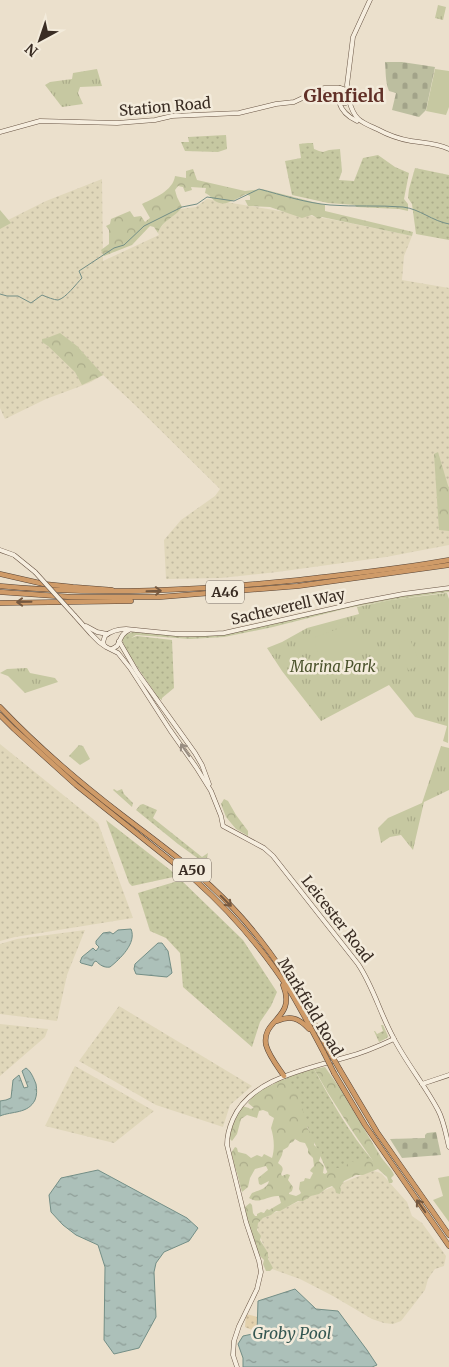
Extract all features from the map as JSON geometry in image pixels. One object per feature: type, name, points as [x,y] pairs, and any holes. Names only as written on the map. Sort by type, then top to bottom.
[{"type":"highway","name":"A46","points":[[0,586],[66,592],[129,592],[225,587],[351,574],[449,560]]},
{"type":"highway","name":"A46","points":[[0,592],[71,598],[160,597],[298,586],[449,565]]},
{"type":"highway","points":[[0,574],[44,584],[129,592]]},
{"type":"highway","points":[[0,603],[134,600],[160,597]]},
{"type":"highway","name":"Markfield Road","points":[[0,707],[15,723],[106,803],[212,887],[265,946],[302,1002],[329,1051],[337,1071],[365,1125],[449,1246]]},
{"type":"highway","name":"Markfield Road","points":[[0,717],[76,785],[209,893],[251,938],[278,974],[299,1007],[324,1053],[449,1235]]},
{"type":"highway","points":[[278,974],[286,995],[286,1001],[284,1011],[267,1032],[266,1045],[284,1076]]},
{"type":"highway","points":[[275,1022],[288,1018],[298,1019],[314,1034]]},
{"type":"street","points":[[352,118],[348,82],[352,37],[370,0]]},
{"type":"street","points":[[336,92],[348,82]]},
{"type":"street","name":"Station Road","points":[[0,132],[40,122],[117,123],[154,120],[172,116],[239,113],[276,104],[294,102],[324,88],[340,88]]},
{"type":"street","points":[[330,88],[336,92],[343,110],[352,118],[395,138],[439,145],[449,149]]},
{"type":"street","points":[[340,88],[348,92]]},
{"type":"street","points":[[340,102],[344,104],[349,100]]},
{"type":"street","points":[[351,109],[356,118],[362,122]]},
{"type":"street","points":[[0,550],[14,555],[35,572],[91,634],[109,649],[117,646],[123,634],[132,629]]},
{"type":"street","name":"Sacheverell Way","points":[[108,634],[120,629],[194,635],[224,633],[361,602],[449,588]]},
{"type":"street","points":[[84,625],[97,632],[115,634],[119,641]]},
{"type":"street","points":[[104,645],[103,639],[108,634]]},
{"type":"street","name":"Leicester Road","points":[[119,641],[133,666],[202,765],[223,826],[264,848],[274,856],[358,964],[366,975],[394,1039],[422,1084]]},
{"type":"street","name":"Leicester Road","points":[[112,649],[123,659],[196,767],[203,772]]},
{"type":"street","points":[[196,767],[202,765]]},
{"type":"street","points":[[237,1367],[232,1354],[234,1341],[257,1289],[261,1272],[246,1222],[227,1145],[227,1135],[234,1116],[246,1100],[266,1085],[284,1076],[351,1056],[394,1039]]},
{"type":"street","points":[[449,1075],[422,1084],[439,1111],[449,1147]]},
{"type":"shaded area","points":[[102,179],[103,261],[159,235],[160,228],[181,209],[196,207],[207,199],[335,220],[412,236],[404,256],[402,280],[449,288],[449,545],[386,557],[277,572],[221,578],[166,579],[164,540],[181,520],[215,496],[220,489],[103,375],[89,383],[46,399],[5,419],[0,408],[0,224],[46,201]]},
{"type":"shaded area","points":[[0,744],[98,823],[133,918],[0,941]]},
{"type":"shaded area","points":[[85,930],[67,975],[57,1021],[0,1014],[0,944],[17,939]]},
{"type":"shaded area","points":[[119,1006],[252,1086],[230,1105],[223,1127],[156,1105],[79,1061]]},
{"type":"shaded area","points":[[0,1024],[48,1029],[45,1037],[0,1076]]},
{"type":"shaded area","points":[[75,1066],[154,1111],[114,1143],[45,1126]]},
{"type":"shaded area","points":[[373,1171],[382,1174],[407,1202],[412,1216],[422,1223],[446,1256],[444,1266],[435,1269],[428,1279],[425,1290],[401,1321],[393,1324],[372,1319],[300,1279],[272,1269],[255,1222],[306,1198]]},
{"type":"green space","points":[[438,5],[446,7],[443,20],[435,18]]},
{"type":"green space","points":[[385,62],[402,62],[435,67],[426,110],[419,117],[392,110],[396,93],[389,91]]},
{"type":"green space","points":[[97,69],[102,86],[80,87],[78,93],[83,104],[62,107],[45,85],[50,82],[72,79],[73,73]]},
{"type":"green space","points":[[435,69],[449,71],[449,107],[446,115],[426,111]]},
{"type":"green space","points":[[226,135],[227,149],[218,152],[185,151],[181,142],[189,142],[188,137]]},
{"type":"green space","points":[[313,143],[314,149],[323,152],[340,149],[342,171],[339,180],[354,181],[363,158],[378,155],[395,167],[409,173],[404,199],[408,204],[408,211],[356,207],[355,205],[328,203],[292,195],[285,161],[301,158],[299,144]]},
{"type":"green space","points":[[415,168],[449,175],[449,240],[416,234],[412,204],[408,198]]},
{"type":"green space","points":[[193,169],[197,180],[245,191],[262,189],[325,205],[325,211],[413,232],[412,236],[322,217],[319,219],[312,215],[302,218],[270,207],[248,206],[245,200],[250,200],[250,196],[246,194],[231,202],[219,203],[205,193],[206,188],[191,187],[192,190],[185,192],[183,187],[178,186],[175,190],[182,207],[160,228],[158,233],[154,227],[150,226],[132,245],[104,256],[101,250],[109,244],[109,230],[106,226],[110,224],[111,219],[130,211],[134,217],[141,216],[145,222],[150,218],[142,204],[167,190],[174,181],[175,176],[186,178],[186,171]]},
{"type":"green space","points":[[0,210],[11,223],[0,229]]},
{"type":"green space","points":[[60,333],[77,346],[103,375],[82,385],[75,372],[42,342],[42,339]]},
{"type":"green space","points":[[438,452],[449,489],[449,531],[439,530],[434,454]]},
{"type":"green space","points":[[449,590],[449,592],[348,608],[224,637],[190,639],[136,635],[131,638],[137,636],[172,640],[174,688],[162,700],[156,697],[127,652],[122,640],[125,635],[135,631],[184,637],[224,635],[364,603]]},
{"type":"green space","name":"Marina Park","points":[[447,593],[449,599],[448,743],[443,741],[447,726],[415,717],[389,685],[321,721],[282,671],[267,648],[307,628],[359,614],[357,607],[391,600]]},
{"type":"green space","points":[[356,622],[366,651],[323,666],[313,638]]},
{"type":"green space","points":[[410,639],[420,665],[408,670],[398,643]]},
{"type":"green space","points":[[27,668],[30,673],[55,678],[58,682],[25,693],[8,676],[0,673],[7,669]]},
{"type":"green space","points":[[79,745],[83,746],[90,759],[80,765],[69,756]]},
{"type":"green space","points":[[441,746],[449,748],[449,790],[424,802],[413,850],[401,835],[390,837],[381,843],[378,828],[388,818],[422,803]]},
{"type":"green space","points":[[122,789],[124,794],[133,803],[132,807],[113,790],[117,791]]},
{"type":"green space","points":[[224,799],[228,801],[248,831],[248,836],[236,829],[226,817],[221,804]]},
{"type":"green space","points":[[143,804],[157,810],[153,818],[202,857],[208,853],[207,858],[211,868],[136,810]]},
{"type":"green space","points":[[106,820],[178,876],[132,886],[129,883]]},
{"type":"green space","points":[[181,880],[243,940],[277,992],[271,1006],[260,1022],[252,1047],[183,987],[180,953],[166,938],[150,931],[138,893]]},
{"type":"green space","points":[[381,1025],[383,1025],[388,1036],[379,1042],[374,1031],[377,1034],[383,1031]]},
{"type":"green space","points":[[325,1067],[393,1173],[394,1175],[391,1178],[393,1181],[389,1183],[387,1177],[378,1169],[363,1175],[356,1175],[344,1181],[340,1187],[340,1194],[336,1193],[332,1186],[319,1194],[303,1201],[298,1201],[263,1218],[258,1223],[257,1230],[273,1268],[270,1271],[266,1271],[263,1264],[264,1260],[257,1253],[257,1246],[246,1216],[245,1207],[250,1203],[253,1213],[257,1216],[257,1214],[264,1213],[267,1209],[269,1210],[281,1203],[279,1196],[260,1200],[249,1198],[252,1193],[268,1184],[269,1181],[261,1185],[259,1184],[258,1178],[268,1170],[266,1166],[255,1169],[248,1187],[242,1192],[231,1153],[235,1147],[238,1152],[246,1154],[251,1158],[257,1155],[262,1157],[264,1154],[272,1158],[274,1143],[271,1128],[274,1118],[263,1110],[259,1111],[257,1118],[247,1115],[241,1119],[237,1134],[232,1141],[228,1137],[242,1106],[250,1109],[254,1108],[248,1103],[256,1094],[256,1091],[272,1085],[281,1079],[291,1083],[299,1096],[314,1145],[322,1152],[319,1161],[324,1166],[323,1173],[325,1174],[333,1168],[344,1168],[350,1161],[357,1163],[360,1159],[373,1161],[342,1116],[314,1069]],"holes":[[[295,1139],[305,1143],[308,1153],[313,1158],[314,1166],[310,1171],[313,1173],[310,1179],[305,1178],[304,1181],[300,1182],[299,1189],[301,1193],[296,1196],[289,1194],[293,1187],[288,1180],[290,1175],[282,1176],[282,1168],[278,1163],[283,1150],[290,1143]]]},
{"type":"green space","points":[[314,1069],[341,1117],[374,1162],[330,1178],[299,1108],[282,1081],[290,1076]]},
{"type":"green space","points":[[436,1132],[441,1155],[402,1158],[390,1139],[425,1138],[427,1133]]},
{"type":"green space","points":[[449,1176],[449,1222],[433,1200],[443,1196],[438,1178]]},
{"type":"sand","points":[[246,1314],[258,1317],[257,1330],[245,1327]]},
{"type":"water","points":[[131,929],[132,940],[130,945],[123,955],[110,967],[102,966],[96,961],[92,966],[80,962],[82,957],[93,948],[96,951],[99,947],[96,941],[103,933],[110,932],[113,934],[118,930]]},
{"type":"water","points":[[158,943],[162,943],[168,951],[172,973],[167,977],[136,974],[135,964]]},
{"type":"water","points":[[26,1068],[31,1073],[36,1084],[35,1100],[32,1105],[24,1110],[0,1116],[0,1101],[11,1098],[13,1080],[19,1075],[24,1088],[28,1087],[22,1071]]},
{"type":"water","points":[[98,1170],[187,1218],[198,1228],[189,1241],[164,1252],[156,1263],[154,1272],[156,1317],[139,1348],[114,1354],[104,1340],[105,1267],[98,1245],[76,1235],[63,1225],[51,1212],[49,1195],[61,1178]]},
{"type":"water","name":"Groby Pool","points":[[295,1289],[316,1309],[338,1311],[377,1365],[372,1367],[243,1367],[243,1358],[238,1344],[243,1336],[257,1333],[258,1301]]},
{"type":"waterway","points":[[0,294],[18,296],[31,303],[42,295],[56,300],[61,299],[82,278],[79,271],[114,248],[124,245],[144,226],[182,207],[197,204],[207,197],[234,201],[259,189],[321,204],[409,208],[449,224]]},
{"type":"district","name":"Glenfield","points":[[344,96]]}]
